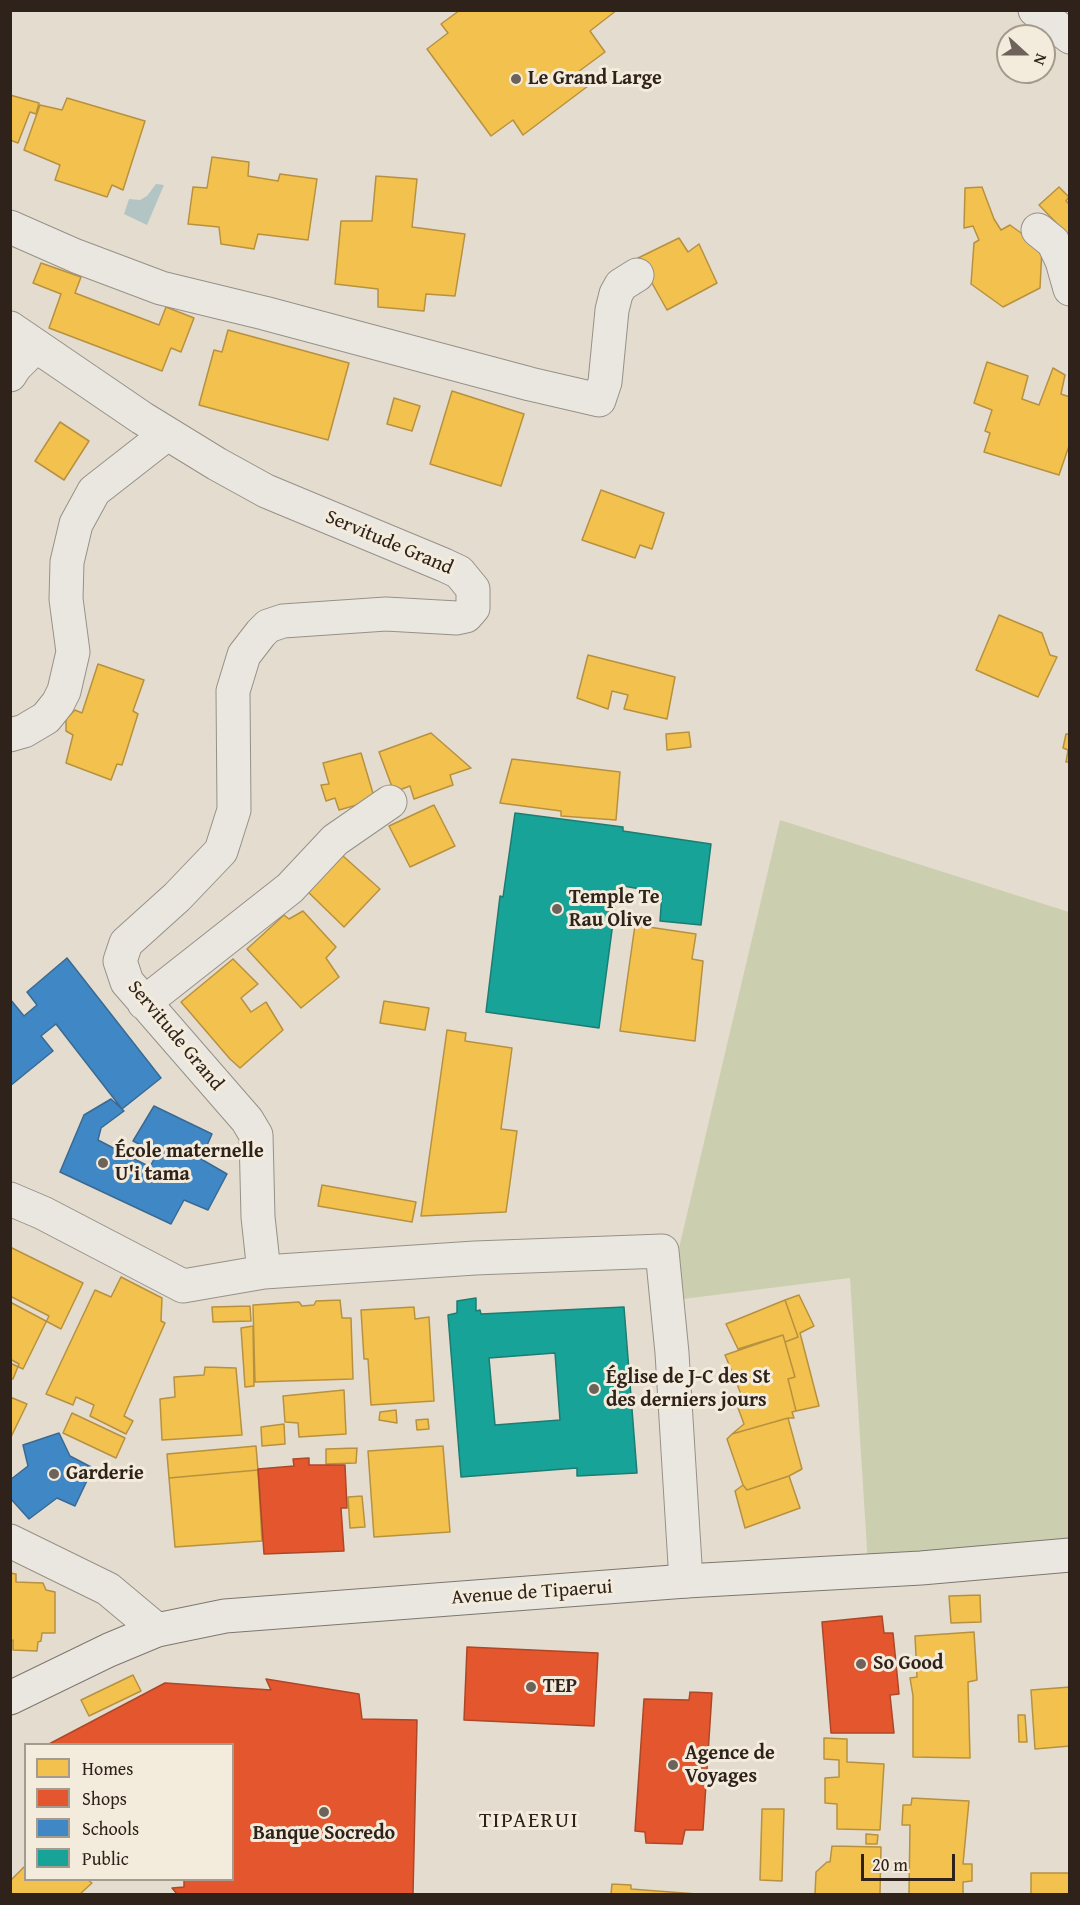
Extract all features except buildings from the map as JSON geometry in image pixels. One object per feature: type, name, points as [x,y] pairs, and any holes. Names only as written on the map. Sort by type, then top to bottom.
[{"type":"street","points":[[1040,12],[1070,37]]},
{"type":"street","points":[[10,227],[76,256],[161,288],[264,312],[519,381],[599,400],[605,382],[612,310],[616,294],[621,285],[637,275]]},
{"type":"street","points":[[1038,230],[1053,242],[1062,261],[1070,289]]},
{"type":"street","points":[[10,375],[15,367],[23,337]]},
{"type":"street","name":"Servitude Grand","points":[[23,337],[167,434],[266,491],[459,572],[473,589],[473,608],[466,616],[457,618],[386,614],[283,621],[268,626],[261,633],[244,656],[233,691],[234,810],[221,851],[177,897],[126,943],[120,961],[127,982],[247,1120],[256,1135],[258,1217],[264,1272]]},
{"type":"street","points":[[10,735],[24,731],[46,718],[64,691],[73,652],[66,599],[67,562],[76,524],[94,491],[167,434]]},
{"type":"street","points":[[144,1003],[290,888],[335,840],[390,802]]},
{"type":"street","points":[[10,1199],[43,1213],[183,1286],[264,1272],[474,1258],[663,1251],[672,1353],[686,1581]]},
{"type":"street","points":[[10,1541],[108,1589],[157,1630]]},
{"type":"street","name":"Avenue de Tipaerui","points":[[10,1698],[99,1654],[157,1630],[225,1616],[686,1581],[921,1568],[1070,1555]]},
{"type":"green space","points":[[780,820],[1069,912],[1069,1550],[868,1566],[850,1278],[683,1299],[679,1248]]},
{"type":"shaded area","points":[[156,184],[164,185],[147,225],[124,214],[129,199],[140,200],[147,196]]},
{"type":"place","name":"Le Grand Large","points":[[516,79]]},
{"type":"place","name":"Temple Te Rau Olive","points":[[557,909]]},
{"type":"place","name":"École maternelle U'i tama","points":[[103,1163]]},
{"type":"place","name":"Église de J-C des St des derniers jours","points":[[594,1389]]},
{"type":"place","name":"Garderie","points":[[54,1474]]},
{"type":"place","name":"So Good","points":[[861,1664]]},
{"type":"place","name":"TEP","points":[[531,1687]]},
{"type":"place","name":"Agence de Voyages","points":[[673,1765]]},
{"type":"place","name":"Banque Socredo","points":[[324,1812]]},
{"type":"district","name":"TIPAERUI","points":[[529,1821]]}]
